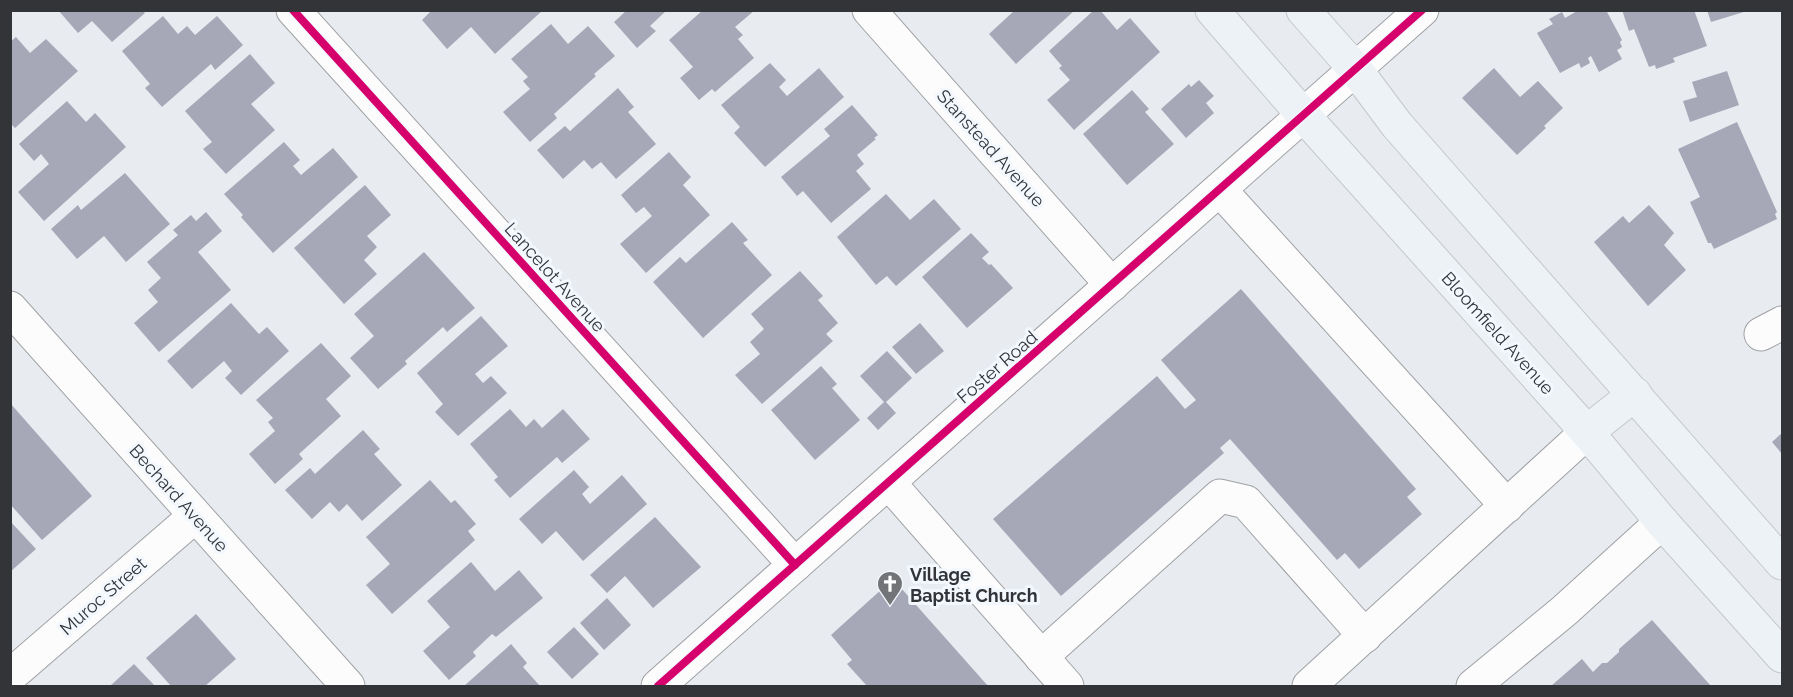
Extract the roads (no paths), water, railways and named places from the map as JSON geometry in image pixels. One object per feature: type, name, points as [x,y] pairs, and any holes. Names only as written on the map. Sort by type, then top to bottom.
[{"type":"main road","name":"Bloomfield Avenue","points":[[1212,10],[1587,432],[1662,522],[1782,656]]},
{"type":"main road","points":[[1303,10],[1356,70],[1397,125],[1782,563]]},
{"type":"main road","points":[[1587,432],[1635,394]]},
{"type":"street","name":"Lancelot Avenue","points":[[293,10],[795,565]]},
{"type":"street","name":"Stanstead Avenue","points":[[869,10],[1112,285]]},
{"type":"street","name":"Foster Road","points":[[658,687],[1422,10]]},
{"type":"street","points":[[1220,190],[1507,506]]},
{"type":"street","name":"Bechard Avenue","points":[[10,308],[348,687]]},
{"type":"street","points":[[1309,687],[1587,432]]},
{"type":"street","points":[[889,483],[1067,687]]},
{"type":"street","points":[[1041,657],[1220,496],[1246,502],[1365,636]]},
{"type":"street","name":"Muroc Street","points":[[10,676],[195,516]]},
{"type":"street","points":[[1473,687],[1564,611],[1662,522]]},
{"type":"place","name":"Village Baptist Church","points":[[890,607]]}]
